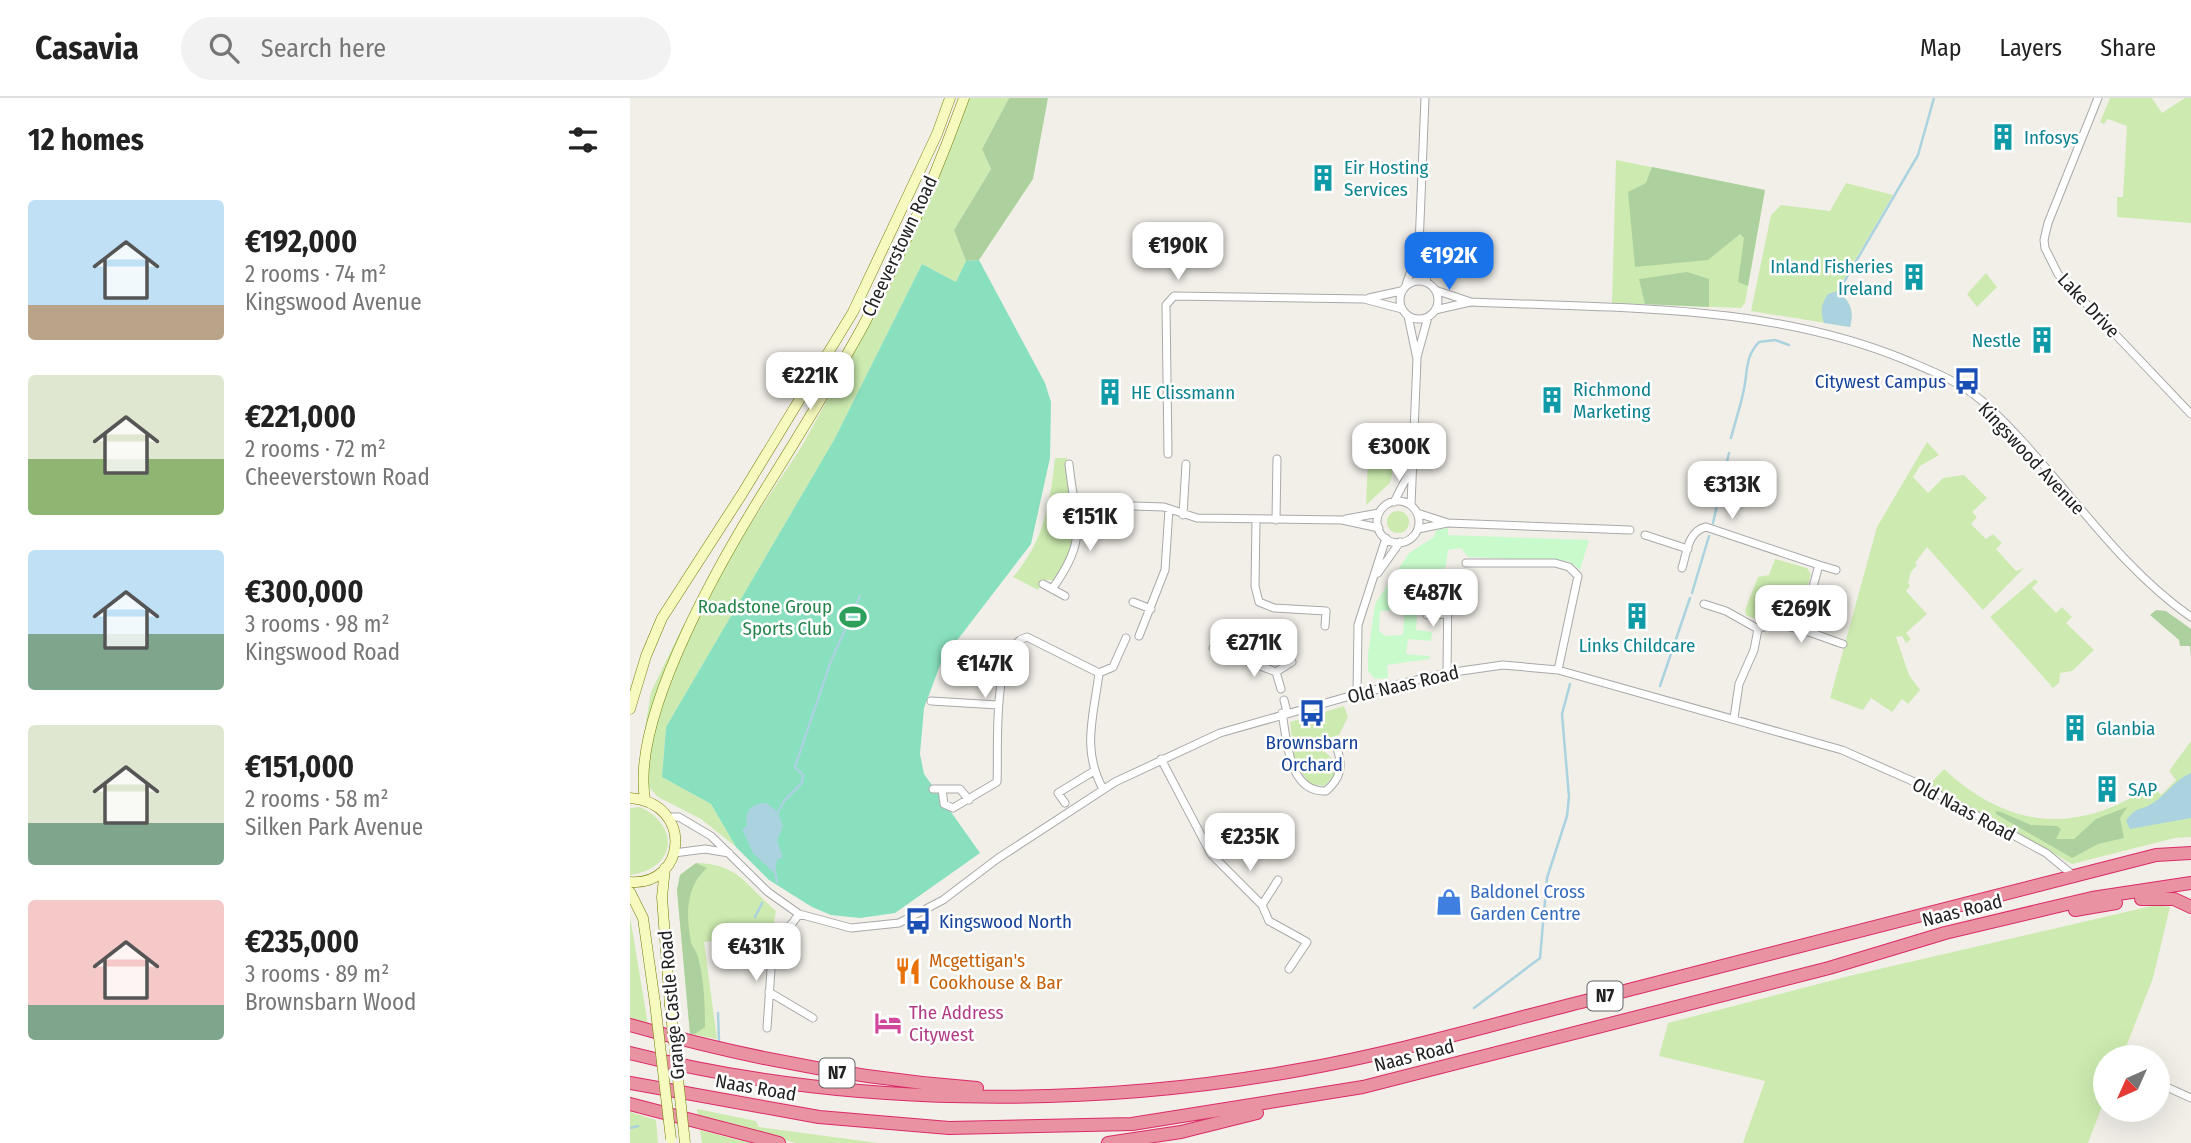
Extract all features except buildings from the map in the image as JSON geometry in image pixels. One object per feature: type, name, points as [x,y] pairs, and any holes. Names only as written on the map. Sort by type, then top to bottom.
[{"type":"highway","name":"N7","points":[[2156,856],[2191,847]]},
{"type":"highway","name":"Naas Road","points":[[630,1053],[673,1064],[826,1087],[958,1096],[1135,1091],[1224,1082],[1363,1057],[2074,876],[2156,856],[2191,853]]},
{"type":"highway","name":"Naas Road","points":[[630,1083],[819,1117],[949,1128],[1132,1124],[1363,1087],[1829,968],[1945,933],[2092,898],[2191,883]]},
{"type":"highway","name":"N7","points":[[1945,933],[2132,900],[2174,899],[2191,907]]},
{"type":"highway","name":"N7","points":[[630,1026],[746,1056],[846,1075],[1048,1094]]},
{"type":"highway","name":"N7","points":[[1108,1143],[1181,1132],[1363,1087]]},
{"type":"highway","points":[[630,1104],[779,1143]]},
{"type":"main road","name":"Cheeverstown Road","points":[[630,709],[646,656],[662,618],[742,494],[853,312],[937,134],[950,98]]},
{"type":"main road","name":"Cheeverstown Road","points":[[679,620],[771,479],[863,324],[909,228],[964,98]]},
{"type":"main road","points":[[643,706],[651,684]]},
{"type":"main road","points":[[633,756],[634,778],[645,799]]},
{"type":"main road","points":[[630,798],[645,799],[656,804],[669,817],[675,835],[674,853],[666,868],[646,880],[630,882]]},
{"type":"main road","name":"Grange Castle Road","points":[[666,868],[662,897],[685,1143]]},
{"type":"main road","name":"Grange Castle Road","points":[[630,892],[643,918],[671,1141]]},
{"type":"street","points":[[1418,529],[1417,513],[1411,505],[1415,463],[1417,359],[1427,317],[1437,304],[1435,290],[1427,282],[1419,246],[1425,98]]},
{"type":"street","name":"Lake Drive","points":[[2098,98],[2048,223],[2043,240],[2045,248],[2065,282],[2191,414]]},
{"type":"street","points":[[1402,309],[1404,288],[1419,246]]},
{"type":"street","points":[[1364,299],[1404,288],[1417,281],[1427,282]]},
{"type":"street","name":"Kingswood Avenue","points":[[1435,290],[1471,302]]},
{"type":"street","points":[[1168,454],[1166,305],[1174,296],[1364,299],[1402,309],[1408,316],[1417,359]]},
{"type":"street","name":"Kingswood Avenue","points":[[1434,310],[1471,302],[1746,316],[1849,339],[1946,377],[1981,401],[2124,558],[2162,596],[2191,617]]},
{"type":"street","points":[[1408,316],[1418,319],[1427,317]]},
{"type":"street","points":[[1276,520],[1277,459]]},
{"type":"street","points":[[1074,505],[1169,509],[1183,515],[1256,520],[1342,520],[1379,513],[1394,502],[1415,463]]},
{"type":"street","points":[[1052,589],[1077,548],[1069,464]]},
{"type":"street","points":[[1183,515],[1186,464]]},
{"type":"street","points":[[1394,502],[1411,505]]},
{"type":"street","points":[[1139,636],[1165,570],[1169,509]]},
{"type":"street","points":[[1379,513],[1379,528],[1386,538],[1400,542]]},
{"type":"street","points":[[1417,513],[1448,523]]},
{"type":"street","points":[[1256,520],[1255,586],[1259,602],[1274,608],[1326,611],[1325,626]]},
{"type":"street","points":[[1342,520],[1379,528]]},
{"type":"street","points":[[1375,578],[1400,542],[1411,538],[1418,529],[1448,523],[1630,530]]},
{"type":"street","points":[[1682,568],[1698,529],[1706,527],[1836,570]]},
{"type":"street","points":[[1645,535],[1688,549]]},
{"type":"street","points":[[1357,694],[1358,625],[1386,538]]},
{"type":"street","points":[[1466,562],[1555,564],[1569,568],[1578,576],[1558,670]]},
{"type":"street","points":[[1801,630],[1819,565]]},
{"type":"street","points":[[1445,577],[1448,580],[1447,673]]},
{"type":"street","points":[[1043,584],[1065,596]]},
{"type":"street","points":[[1133,601],[1151,609]]},
{"type":"street","points":[[1704,604],[1726,611],[1758,629]]},
{"type":"street","points":[[1427,615],[1447,614]]},
{"type":"street","points":[[1758,629],[1769,624],[1801,630],[1843,644]]},
{"type":"street","points":[[1734,718],[1738,684],[1754,650],[1758,629]]},
{"type":"street","points":[[942,789],[943,800],[953,808],[997,782],[999,705],[1004,673],[1013,646],[1023,638],[1031,638],[1099,673]]},
{"type":"street","points":[[1099,673],[1113,667],[1126,638]]},
{"type":"street","points":[[1213,648],[1276,672]]},
{"type":"street","points":[[1276,672],[1292,662]]},
{"type":"street","name":"Old Naas Road","points":[[669,817],[679,817],[711,836],[768,892],[799,914],[850,928],[899,923],[943,900],[997,859],[1103,789],[1220,733],[1284,712],[1357,694],[1447,673],[1503,665],[1558,670],[1842,750],[1919,783],[2046,853],[2074,876]]},
{"type":"street","points":[[1276,672],[1281,689]]},
{"type":"street","points":[[1099,673],[1089,727],[1094,771],[1103,789]]},
{"type":"street","points":[[1284,700],[1293,769],[1304,784],[1326,791],[1337,782],[1342,763],[1337,748]]},
{"type":"street","points":[[931,701],[999,705]]},
{"type":"street","points":[[1161,759],[1212,854],[1262,905],[1269,921],[1307,942],[1289,969]]},
{"type":"street","points":[[1065,803],[1058,793],[1094,771]]},
{"type":"street","points":[[933,789],[960,789],[970,800]]},
{"type":"street","points":[[674,853],[705,849],[730,853]]},
{"type":"street","points":[[1262,905],[1278,880]]},
{"type":"street","points":[[729,945],[772,940],[785,933],[799,914]]},
{"type":"street","points":[[767,1028],[772,940]]},
{"type":"street","points":[[769,992],[813,1018]]},
{"type":"street","points":[[2170,1089],[2191,1098]]},
{"type":"green space","points":[[969,98],[1009,98],[982,149],[991,169],[954,230],[966,261],[956,282],[922,264],[834,440],[666,727],[662,777],[711,804],[736,847],[701,819],[658,797],[642,780],[639,764],[651,692],[683,626],[802,446],[872,319],[919,222]]},
{"type":"green space","points":[[1009,98],[1048,98],[1033,179],[979,260],[966,261],[954,230],[991,169],[982,149]]},
{"type":"green space","points":[[2110,98],[2152,98],[2162,113],[2185,98],[2191,98],[2191,223],[2117,217],[2117,197],[2123,197],[2127,126],[2108,119],[2104,124],[2100,122]]},
{"type":"green space","points":[[1616,160],[1765,190],[1745,303],[1741,308],[1612,303]]},
{"type":"green space","points":[[1652,167],[1765,190],[1748,286],[1738,282],[1744,238],[1740,234],[1708,260],[1635,267],[1628,192],[1646,183]]},
{"type":"green space","points":[[1846,183],[1893,195],[1837,291],[1850,306],[1850,327],[1751,311],[1771,215],[1781,205],[1830,211]]},
{"type":"green space","name":"Roadstone Group Sports Club","points":[[979,260],[1045,383],[1051,402],[1050,458],[1031,544],[942,660],[924,708],[920,754],[924,774],[980,853],[895,913],[860,918],[831,915],[812,907],[769,880],[736,847],[711,804],[662,777],[666,727],[834,440],[922,264],[956,282],[966,261]]},
{"type":"green space","points":[[1687,272],[1709,279],[1709,307],[1645,304],[1639,279]]},
{"type":"green space","points":[[1986,273],[1997,287],[1977,307],[1967,294]]},
{"type":"green space","points":[[1927,442],[1939,455],[1920,466],[1913,477],[1928,493],[1943,478],[1964,475],[1987,498],[1972,512],[1977,517],[1971,524],[1986,539],[1993,534],[2002,543],[1996,549],[2016,571],[2024,568],[1983,610],[1927,547],[1915,563],[1917,565],[1911,572],[1908,583],[1910,586],[1906,591],[1927,614],[1906,633],[1911,639],[1906,643],[1902,636],[1896,637],[1909,675],[1920,690],[1908,704],[1902,699],[1892,712],[1871,698],[1863,710],[1830,698],[1877,527]]},
{"type":"green space","points":[[1368,457],[1396,457],[1390,483],[1366,505]]},
{"type":"green space","points":[[1055,458],[1067,458],[1073,540],[1071,551],[1054,580],[1044,580],[1038,590],[1013,577],[1039,536],[1051,491]]},
{"type":"green space","points":[[1398,511],[1406,514],[1409,522],[1406,530],[1398,533],[1390,530],[1387,522],[1390,514]]},
{"type":"green space","points":[[1448,528],[1448,535],[1589,540],[1580,570],[1569,561],[1468,557],[1461,548],[1448,550],[1446,566],[1433,578],[1405,576],[1403,610],[1380,611],[1379,631],[1385,636],[1403,635],[1405,600],[1418,601],[1416,630],[1432,632],[1431,641],[1408,639],[1406,654],[1430,656],[1429,659],[1387,665],[1388,678],[1375,679],[1368,671],[1368,654],[1375,604],[1409,553],[1434,537],[1436,530]]},
{"type":"green space","points":[[1775,559],[1807,568],[1811,574],[1798,621],[1794,623],[1746,615],[1745,610],[1758,577],[1769,575]]},
{"type":"green space","points":[[2035,579],[2038,582],[2032,588],[2056,613],[2062,607],[2072,617],[2066,623],[2094,650],[2072,671],[2060,673],[2059,683],[2053,688],[1990,617]]},
{"type":"green space","points":[[2156,610],[2166,611],[2191,629],[2191,657],[2190,646],[2180,646],[2179,640],[2150,615]]},
{"type":"green space","points":[[1344,706],[1348,717],[1339,735],[1328,738],[1324,751],[1336,762],[1334,776],[1324,786],[1310,784],[1295,764],[1290,722]]},
{"type":"green space","points":[[2191,741],[2191,837],[2175,838],[2072,864],[1930,784],[1944,769],[1994,804],[2019,814],[2045,819],[2071,818],[2098,812],[2125,801],[2152,785],[2161,795],[2176,780],[2169,771]]},
{"type":"green space","points":[[640,807],[662,825],[668,846],[657,865],[630,875],[630,808]]},
{"type":"green space","points":[[2127,807],[2120,818],[2124,838],[2098,844],[2072,858],[1996,814],[1996,811],[2001,812],[2031,825],[2057,826],[2061,829],[2056,839],[2074,839],[2096,819]]},
{"type":"green space","points":[[696,863],[711,864],[733,872],[776,911],[772,934],[704,942],[717,1039],[690,1034],[677,890],[680,875]]},
{"type":"green space","points":[[696,863],[707,868],[691,893],[688,922],[692,946],[702,974],[705,1027],[695,1034],[690,1034],[677,890],[680,875]]},
{"type":"green space","points":[[2156,905],[2170,907],[2153,978],[2127,1045],[2093,1045],[2093,1122],[2096,1122],[2088,1143],[1743,1143],[1765,1081],[1659,1056],[1668,1023],[1849,976]]},
{"type":"green space","points":[[630,916],[648,1025],[630,1020]]},
{"type":"green space","points":[[697,1109],[756,1121],[759,1127],[878,1143],[796,1143],[698,1118]]},
{"type":"green space","points":[[630,1112],[656,1120],[658,1143],[630,1143]]},
{"type":"green space","points":[[700,1130],[750,1143],[702,1143]]},
{"type":"water","points":[[1837,291],[1850,307],[1850,327],[1824,323],[1824,301],[1828,294]]},
{"type":"water","points":[[2191,773],[2191,818],[2130,829],[2126,821],[2133,812],[2149,806]]},
{"type":"water","points":[[767,803],[778,812],[783,826],[777,841],[783,857],[777,860],[775,874],[753,853],[742,829],[747,826],[746,816],[750,809],[757,804]]},
{"type":"waterway","points":[[1837,294],[1918,155],[1934,98]]},
{"type":"waterway","points":[[1731,438],[1743,395],[1749,358],[1754,348],[1759,342],[1775,340],[1789,345]]},
{"type":"waterway","points":[[1713,523],[1729,453]]},
{"type":"waterway","points":[[1692,593],[1709,536]]},
{"type":"waterway","points":[[777,814],[784,801],[802,783],[803,775],[795,767],[831,661],[860,596]]},
{"type":"waterway","points":[[1660,686],[1690,598]]},
{"type":"waterway","points":[[1474,1008],[1540,958],[1547,878],[1567,816],[1569,797],[1562,714],[1570,684]]},
{"type":"waterway","points":[[775,871],[777,882]]},
{"type":"waterway","points":[[755,917],[762,903]]},
{"type":"waterway","points":[[718,1013],[719,1040]]},
{"type":"waterway","points":[[630,1128],[638,1126]]},
{"type":"place","name":"Infosys","points":[[2003,137]]},
{"type":"place","name":"Eir Hosting Services","points":[[1323,178]]},
{"type":"place","name":"Inland Fisheries Ireland","points":[[1914,277]]},
{"type":"place","name":"Nestle","points":[[2042,340]]},
{"type":"place","name":"Citywest Campus","points":[[1967,381]]},
{"type":"place","name":"HE Clissmann","points":[[1110,392]]},
{"type":"place","name":"Richmond Marketing","points":[[1552,400]]},
{"type":"place","name":"Links Childcare","points":[[1637,616]]},
{"type":"place","name":"Roadstone Group Sports Club","points":[[853,617]]},
{"type":"place","name":"Brownsbarn Orchard","points":[[1312,713]]},
{"type":"place","name":"Glanbia","points":[[2075,728]]},
{"type":"place","name":"SAP","points":[[2107,789]]},
{"type":"place","name":"Baldonel Cross Garden Centre","points":[[1449,902]]},
{"type":"place","name":"Kingswood North","points":[[918,921]]},
{"type":"place","name":"Mcgettigan's Cookhouse & Bar","points":[[908,971]]},
{"type":"place","name":"The Address Citywest","points":[[888,1023]]}]
